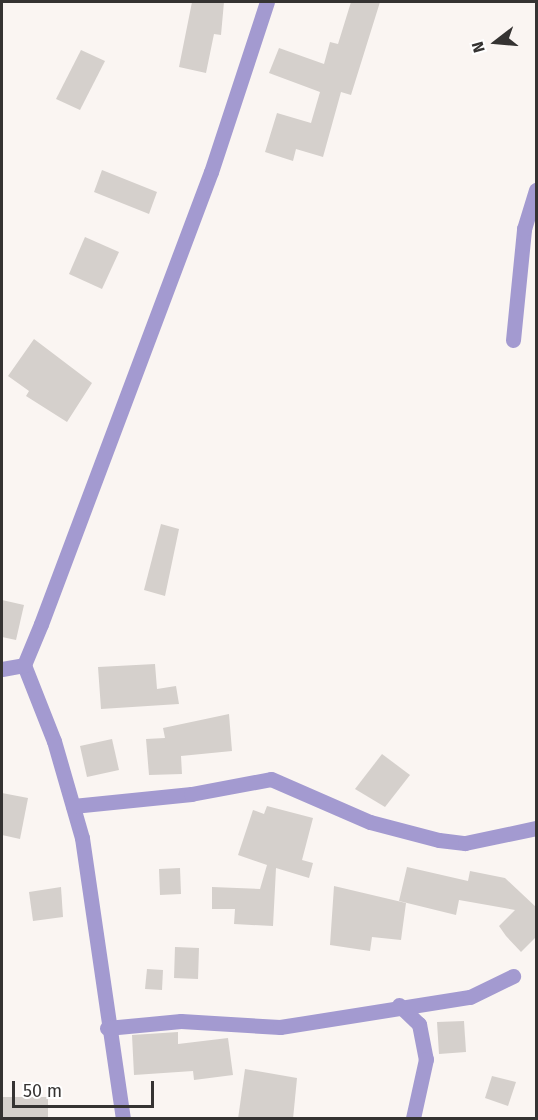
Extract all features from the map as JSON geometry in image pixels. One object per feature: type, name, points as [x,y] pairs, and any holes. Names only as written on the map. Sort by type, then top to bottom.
[{"type":"street","points":[[123,1119],[108,1028],[99,934],[73,806],[24,665],[211,172],[267,2]]},
{"type":"street","points":[[513,340],[524,229],[537,190]]},
{"type":"street","points":[[2,669],[24,665]]},
{"type":"street","points":[[73,806],[191,794],[270,779],[370,822],[439,840],[465,843],[537,828]]},
{"type":"street","points":[[108,1028],[181,1021],[280,1027],[399,1005],[470,997],[513,976]]},
{"type":"street","points":[[399,1005],[419,1024],[426,1059],[413,1119]]},
{"type":"building","points":[[192,2],[224,2],[221,35],[214,34],[206,73],[179,67]]},
{"type":"building","points":[[351,2],[380,2],[351,95],[341,92],[323,157],[296,149],[293,161],[265,152],[277,113],[311,123],[320,92],[269,73],[279,48],[324,64],[330,42],[338,44]]},
{"type":"building","points":[[81,50],[105,61],[80,110],[56,99]]},
{"type":"building","points":[[102,170],[157,192],[149,214],[94,192]]},
{"type":"building","points":[[85,237],[119,252],[102,289],[69,274]]},
{"type":"building","points":[[34,339],[92,383],[67,422],[26,396],[29,391],[8,376]]},
{"type":"building","points":[[161,524],[179,529],[165,596],[144,590]]},
{"type":"building","points":[[2,600],[24,605],[16,640],[2,637]]},
{"type":"building","points":[[155,664],[157,689],[176,686],[179,704],[101,709],[98,667]]},
{"type":"building","points":[[229,714],[232,751],[181,756],[182,774],[149,775],[146,739],[165,738],[163,728]]},
{"type":"building","points":[[112,739],[119,770],[87,777],[80,746]]},
{"type":"building","points":[[382,754],[410,775],[385,807],[355,789]]},
{"type":"building","points":[[2,793],[28,798],[20,839],[2,835]]},
{"type":"building","points":[[267,806],[313,818],[302,860],[313,863],[309,878],[276,868],[273,926],[234,924],[235,909],[212,909],[212,887],[260,889],[267,865],[238,855],[253,810],[264,814]]},
{"type":"building","points":[[407,867],[468,881],[470,871],[505,878],[537,908],[537,936],[521,952],[506,936],[499,926],[515,910],[459,900],[456,915],[399,901]]},
{"type":"building","points":[[180,868],[181,894],[160,895],[159,869]]},
{"type":"building","points":[[334,886],[406,903],[401,940],[372,937],[370,951],[330,945]]},
{"type":"building","points":[[61,887],[63,917],[33,921],[29,892]]},
{"type":"building","points":[[175,947],[199,948],[198,979],[174,978]]},
{"type":"building","points":[[147,969],[163,970],[162,990],[145,989]]},
{"type":"building","points":[[464,1021],[466,1052],[439,1054],[437,1022]]},
{"type":"building","points":[[178,1032],[178,1044],[228,1038],[233,1075],[194,1080],[193,1071],[134,1075],[132,1035]]},
{"type":"building","points":[[245,1069],[297,1078],[293,1119],[238,1119]]},
{"type":"building","points":[[492,1076],[516,1082],[508,1106],[485,1098]]},
{"type":"building","points":[[2,1097],[48,1097],[48,1119],[2,1119]]}]
